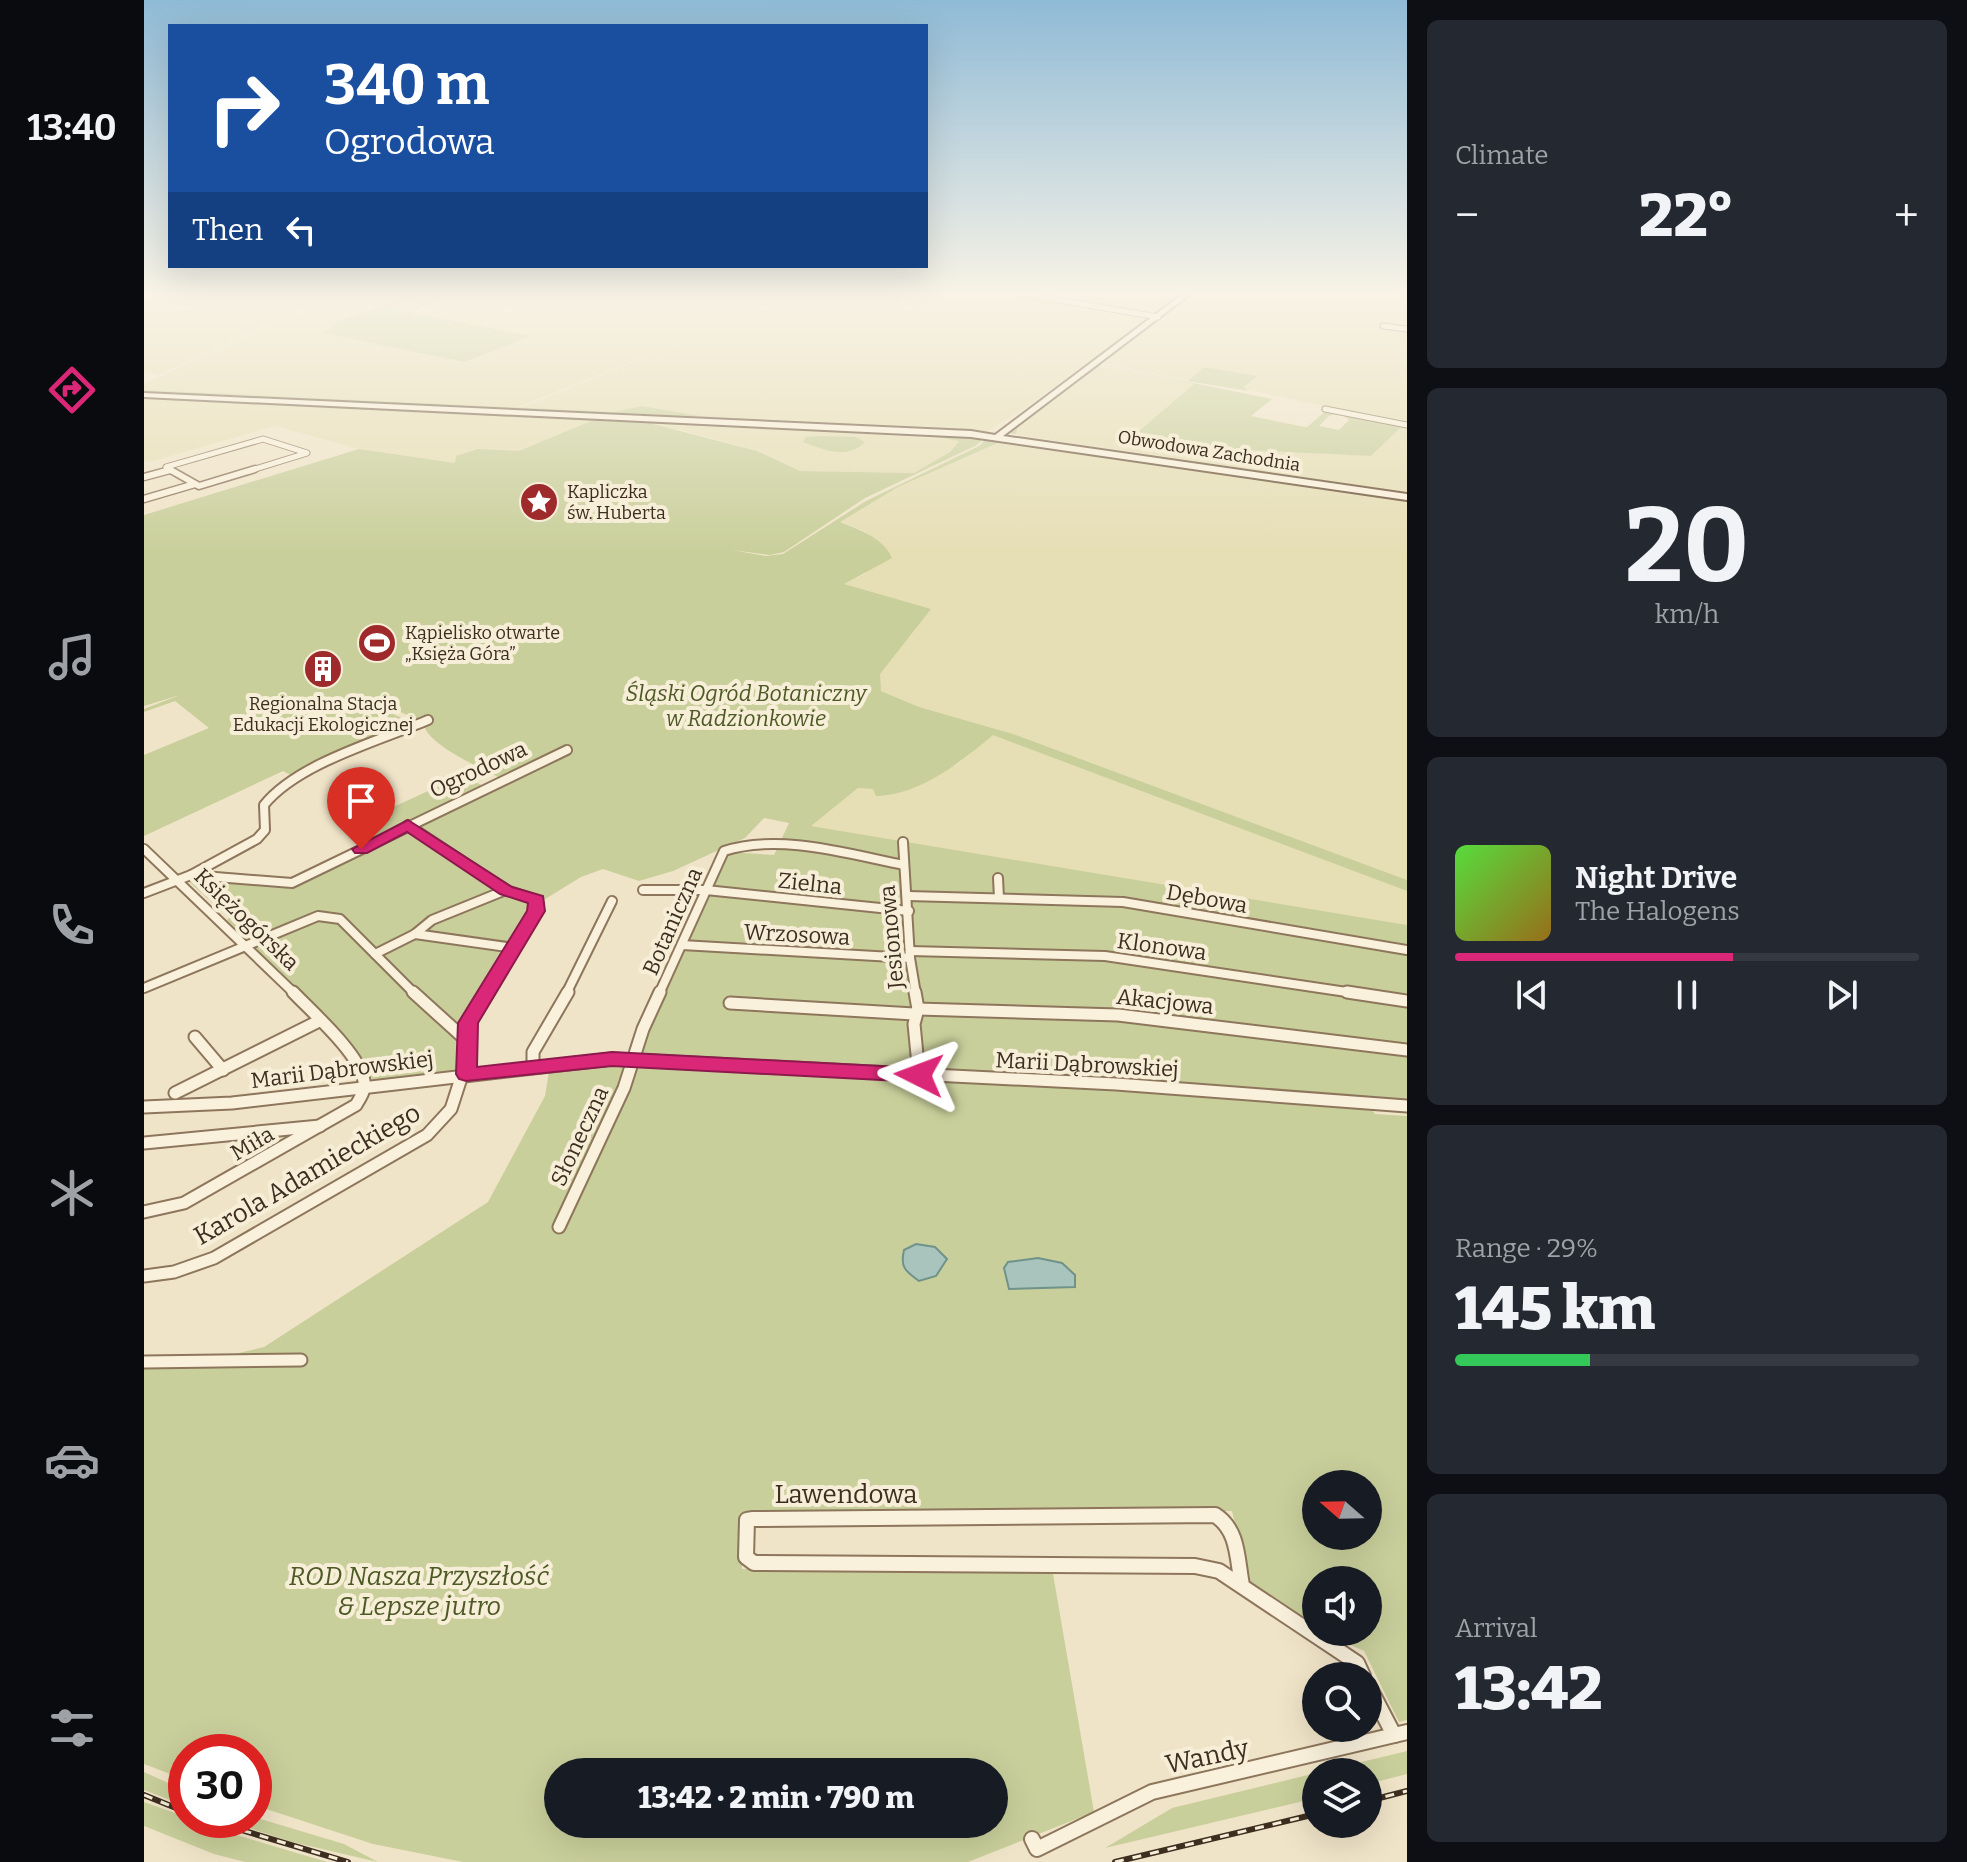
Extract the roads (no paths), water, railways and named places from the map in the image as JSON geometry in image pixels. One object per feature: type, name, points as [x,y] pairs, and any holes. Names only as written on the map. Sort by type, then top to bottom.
[{"type":"main road","points":[[998,434],[1073,379]]},
{"type":"main road","name":"Obwodowa Zachodnia","points":[[144,395],[998,434],[1407,497]]},
{"type":"street","points":[[1325,409],[1407,425]]},
{"type":"street","points":[[263,439],[307,453],[199,486],[170,470],[166,467],[263,439]]},
{"type":"street","points":[[144,477],[170,470]]},
{"type":"street","points":[[144,499],[195,484]]},
{"type":"street","points":[[144,893],[191,875],[264,833],[263,807],[283,786],[428,720]]},
{"type":"street","name":"Ogrodowa","points":[[191,875],[292,883],[567,750]]},
{"type":"street","points":[[408,825],[506,890],[537,900],[539,904],[468,1023],[464,1075]]},
{"type":"street","name":"Jesionowa","points":[[903,842],[919,1075]]},
{"type":"street","name":"Botaniczna","points":[[632,1059],[726,849],[750,845],[781,846],[904,865]]},
{"type":"street","name":"Księżogórska","points":[[144,849],[249,945],[349,1054],[365,1086]]},
{"type":"street","points":[[998,878],[999,898]]},
{"type":"street","points":[[375,954],[415,934],[432,920],[506,890]]},
{"type":"street","name":"Zielna","points":[[643,890],[706,890],[909,911]]},
{"type":"street","name":"Dębowa","points":[[908,896],[1123,902],[1407,950]]},
{"type":"street","points":[[533,1066],[533,1052],[582,967],[612,901]]},
{"type":"street","points":[[144,988],[310,918],[328,916],[340,919],[433,1012],[466,1040]]},
{"type":"street","points":[[415,934],[514,948]]},
{"type":"street","name":"Wrzosowa","points":[[682,945],[910,954]]},
{"type":"street","name":"Klonowa","points":[[910,954],[1105,956],[1407,1001]]},
{"type":"street","name":"Akacjowa","points":[[730,1003],[916,1012],[1118,1015],[1407,1050]]},
{"type":"street","points":[[175,1093],[319,1021]]},
{"type":"street","points":[[195,1037],[223,1070]]},
{"type":"street","name":"Marii Dąbrowskiej","points":[[144,1107],[232,1103],[533,1066],[632,1059],[1116,1084],[1407,1106]]},
{"type":"street","name":"Słoneczna","points":[[559,1227],[624,1088],[632,1059]]},
{"type":"street","name":"Karola Adamieckiego","points":[[144,1276],[174,1272],[214,1258],[427,1135],[460,1096],[464,1075]]},
{"type":"street","name":"Miła","points":[[144,1212],[184,1203],[323,1125],[356,1105],[365,1086]]},
{"type":"street","points":[[144,1143],[323,1125]]},
{"type":"street","points":[[144,1362],[301,1360]]},
{"type":"street","name":"Lawendowa","points":[[1242,1585],[1231,1530],[1223,1519],[1215,1515],[753,1519],[747,1520],[745,1525],[746,1557],[754,1563],[1195,1566],[1219,1571],[1356,1662]]},
{"type":"street","points":[[1382,1706],[1400,1733]]},
{"type":"street","name":"Wandy","points":[[1032,1839],[1037,1849],[1152,1792],[1400,1733]]},
{"type":"water","points":[[916,1244],[935,1247],[947,1259],[936,1276],[919,1281],[905,1268],[904,1250]]},
{"type":"water","points":[[1038,1258],[1062,1263],[1075,1275],[1075,1287],[1009,1289],[1004,1268],[1008,1262]]},
{"type":"railway","points":[[1382,1797],[1407,1791]]},
{"type":"railway","points":[[144,1795],[168,1805]]},
{"type":"railway","points":[[1115,1862],[1302,1817]]},
{"type":"railway","points":[[268,1838],[348,1862]]},
{"type":"place","name":"Kapliczka św. Huberta","points":[[539,502]]},
{"type":"place","name":"Kąpielisko otwarte „Księża Góra”","points":[[377,643]]},
{"type":"place","name":"Regionalna Stacja Edukacji Ekologicznej","points":[[323,669]]},
{"type":"park label","name":"Śląski Ogród Botaniczny w Radzionkowie","points":[[746,706]]},
{"type":"park label","name":"ROD Nasza Przyszłość & Lepsze jutro","points":[[419,1591]]}]
